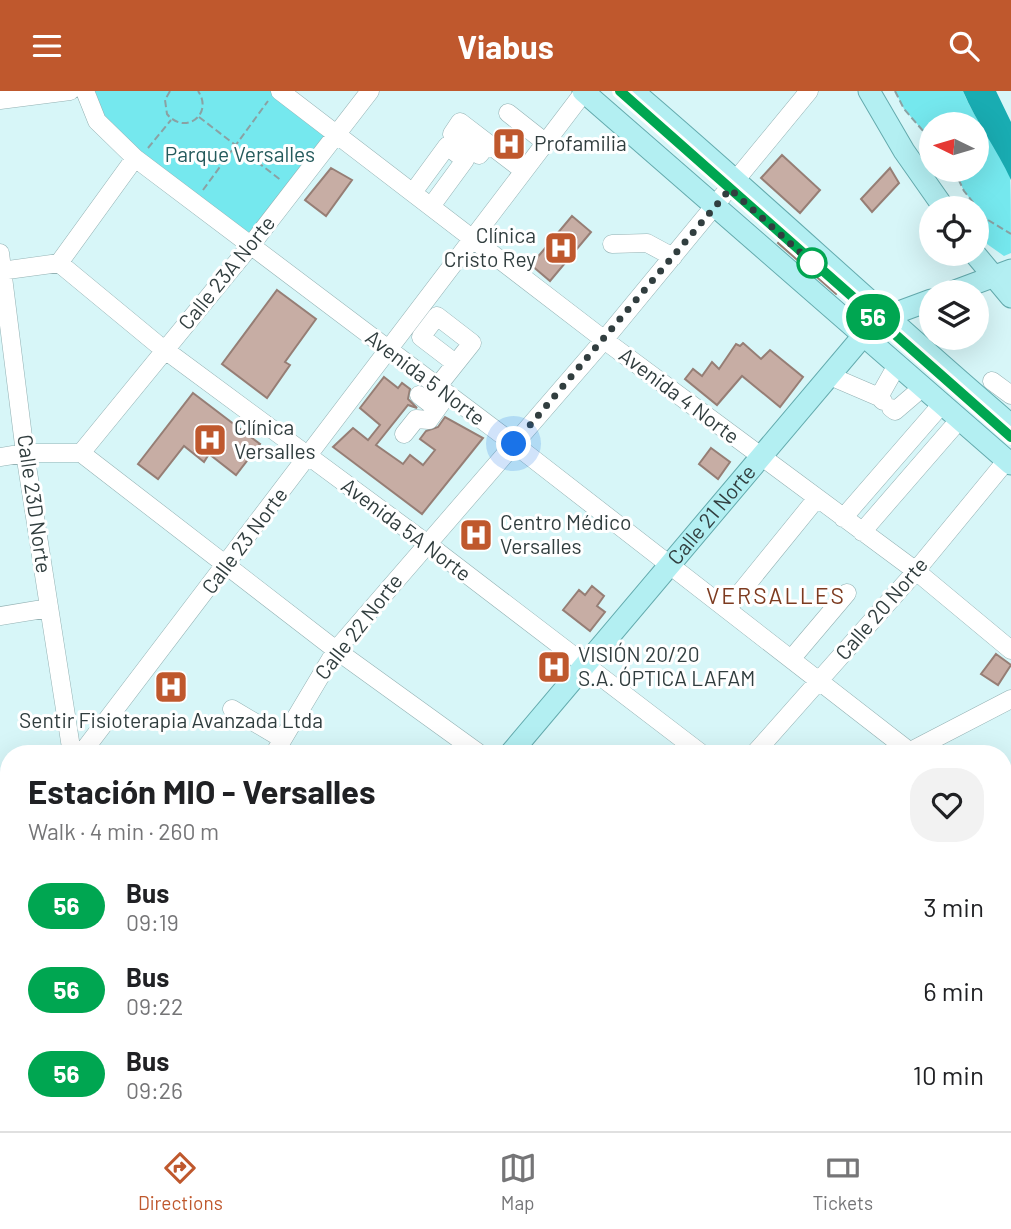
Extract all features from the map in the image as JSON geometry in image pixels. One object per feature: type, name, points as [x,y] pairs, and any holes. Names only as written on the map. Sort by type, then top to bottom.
[{"type":"main road","points":[[584,91],[727,193],[874,326],[892,371],[918,393],[942,404],[1010,459]]},
{"type":"main road","points":[[633,91],[727,193],[874,326],[1011,425]]},
{"type":"main road","points":[[869,91],[904,151],[936,196]]},
{"type":"main road","points":[[989,259],[1002,274],[1011,297]]},
{"type":"main road","points":[[985,280],[1002,274]]},
{"type":"main road","points":[[874,326],[919,305]]},
{"type":"main road","name":"Calle 21 Norte","points":[[518,745],[874,326]]},
{"type":"street","points":[[0,100],[70,91]]},
{"type":"street","name":"Avenida 5 Norte","points":[[85,91],[97,121],[194,202],[389,350],[440,397],[514,444],[792,658],[899,745]]},
{"type":"street","name":"Calle 23A Norte","points":[[81,453],[251,245],[370,91]]},
{"type":"street","name":"Calle 23 Norte","points":[[88,745],[584,91]]},
{"type":"street","points":[[597,91],[727,193]]},
{"type":"street","points":[[620,91],[727,193]]},
{"type":"street","name":"Calle 22 Norte","points":[[279,745],[336,650],[604,340],[808,91]]},
{"type":"street","name":"Avenida 4 Norte","points":[[275,94],[337,133],[604,340],[817,498],[848,512],[867,526],[916,571],[1011,650]]},
{"type":"street","points":[[508,113],[546,143]]},
{"type":"street","points":[[488,144],[524,171]]},
{"type":"street","points":[[414,191],[447,146],[466,160],[432,205]]},
{"type":"street","points":[[1,265],[59,263],[140,155]]},
{"type":"street","points":[[612,244],[647,243],[673,257]]},
{"type":"street","name":"Avenida 5A Norte","points":[[59,263],[165,350],[308,457],[426,543],[467,566],[584,666],[690,745]]},
{"type":"street","name":"Calle 23D Norte","points":[[1,265],[25,453],[71,745]]},
{"type":"street","points":[[874,326],[1011,437]]},
{"type":"street","points":[[874,326],[1010,459]]},
{"type":"street","points":[[404,434],[416,419],[429,420],[455,363]]},
{"type":"street","points":[[884,402],[892,371]]},
{"type":"street","points":[[830,376],[884,402],[895,411],[918,393]]},
{"type":"street","points":[[992,381],[1011,395]]},
{"type":"street","points":[[419,395],[440,397]]},
{"type":"street","points":[[848,512],[883,487],[923,442],[942,404]]},
{"type":"street","points":[[923,442],[960,419]]},
{"type":"street","points":[[0,457],[25,453],[81,453],[228,563],[336,650],[468,745]]},
{"type":"street","name":"Calle 20 Norte","points":[[762,745],[916,571],[1010,459]]},
{"type":"street","points":[[867,526],[883,487]]},
{"type":"street","points":[[727,609],[817,498]]},
{"type":"street","points":[[792,658],[847,593]]},
{"type":"street","points":[[0,616],[49,608]]},
{"type":"street","points":[[924,745],[1011,699]]},
{"type":"street","points":[[232,709],[277,745]]},
{"type":"path","points":[[168,92],[165,107],[172,120],[186,124],[200,117],[204,106],[198,91]]},
{"type":"path","points":[[895,91],[904,109],[919,126]]},
{"type":"path","points":[[194,202],[275,94]]},
{"type":"path","points":[[200,117],[285,184]]},
{"type":"path","points":[[140,155],[172,120]]},
{"type":"path","points":[[989,221],[1011,234]]},
{"type":"green space","name":"Parque Versalles","points":[[85,91],[280,91],[337,133],[251,245],[135,158]]},
{"type":"green space","points":[[895,91],[963,91],[974,112],[919,112],[919,126],[904,109]]},
{"type":"green space","points":[[989,137],[1010,177],[1011,253],[1004,256],[989,245],[989,196],[968,196],[960,182],[989,182]]},
{"type":"shaded area","points":[[963,91],[996,91],[1011,122],[1011,180],[989,140],[989,112],[973,112]]},
{"type":"building","points":[[782,155],[820,190],[800,213],[761,178]]},
{"type":"building","points":[[331,168],[352,180],[326,216],[305,200]]},
{"type":"building","points":[[890,168],[899,183],[872,212],[861,199]]},
{"type":"building","name":"Clínica Cristo Rey","points":[[572,216],[591,232],[550,281],[531,265]]},
{"type":"building","points":[[781,239],[839,291],[836,294],[778,243]]},
{"type":"building","name":"Clínica Versalles","points":[[277,290],[316,319],[285,362],[290,365],[267,398],[222,364]]},
{"type":"building","points":[[743,343],[761,359],[770,350],[803,377],[780,407],[742,376],[717,405],[685,379],[693,369],[702,376],[712,362],[719,369],[736,344],[740,346]]},
{"type":"building","points":[[384,377],[398,388],[402,383],[410,389],[408,399],[417,408],[408,405],[376,445],[403,464],[410,455],[423,465],[435,450],[420,439],[426,431],[438,427],[445,417],[483,438],[422,514],[333,447],[353,428],[368,440],[380,425],[360,408]]},
{"type":"building","name":"Clínica Versalles","points":[[193,393],[260,444],[236,475],[209,454],[204,462],[184,446],[158,479],[138,464]]},
{"type":"building","points":[[711,448],[730,462],[718,479],[699,464]]},
{"type":"building","points":[[592,586],[604,596],[597,606],[605,612],[590,631],[563,610],[579,590],[585,595]]},
{"type":"building","points":[[996,654],[1011,665],[998,685],[981,674]]},
{"type":"bus line","name":"56","points":[[620,91],[896,339],[1011,437]]},
{"type":"place","name":"Profamilia","points":[[509,144]]},
{"type":"place","name":"Clínica Cristo Rey","points":[[561,248]]},
{"type":"place","name":"Clínica Versalles","points":[[210,440]]},
{"type":"place","name":"Centro Médico Versalles","points":[[476,535]]},
{"type":"place","name":"VISIÓN 20/20 S.A. ÓPTICA LAFAM","points":[[554,667]]},
{"type":"place","name":"Sentir Fisioterapia Avanzada Ltda","points":[[171,687]]},
{"type":"district","name":"VERSALLES","points":[[776,596]]},
{"type":"route","points":[[514,444],[730,189],[812,263]]}]
